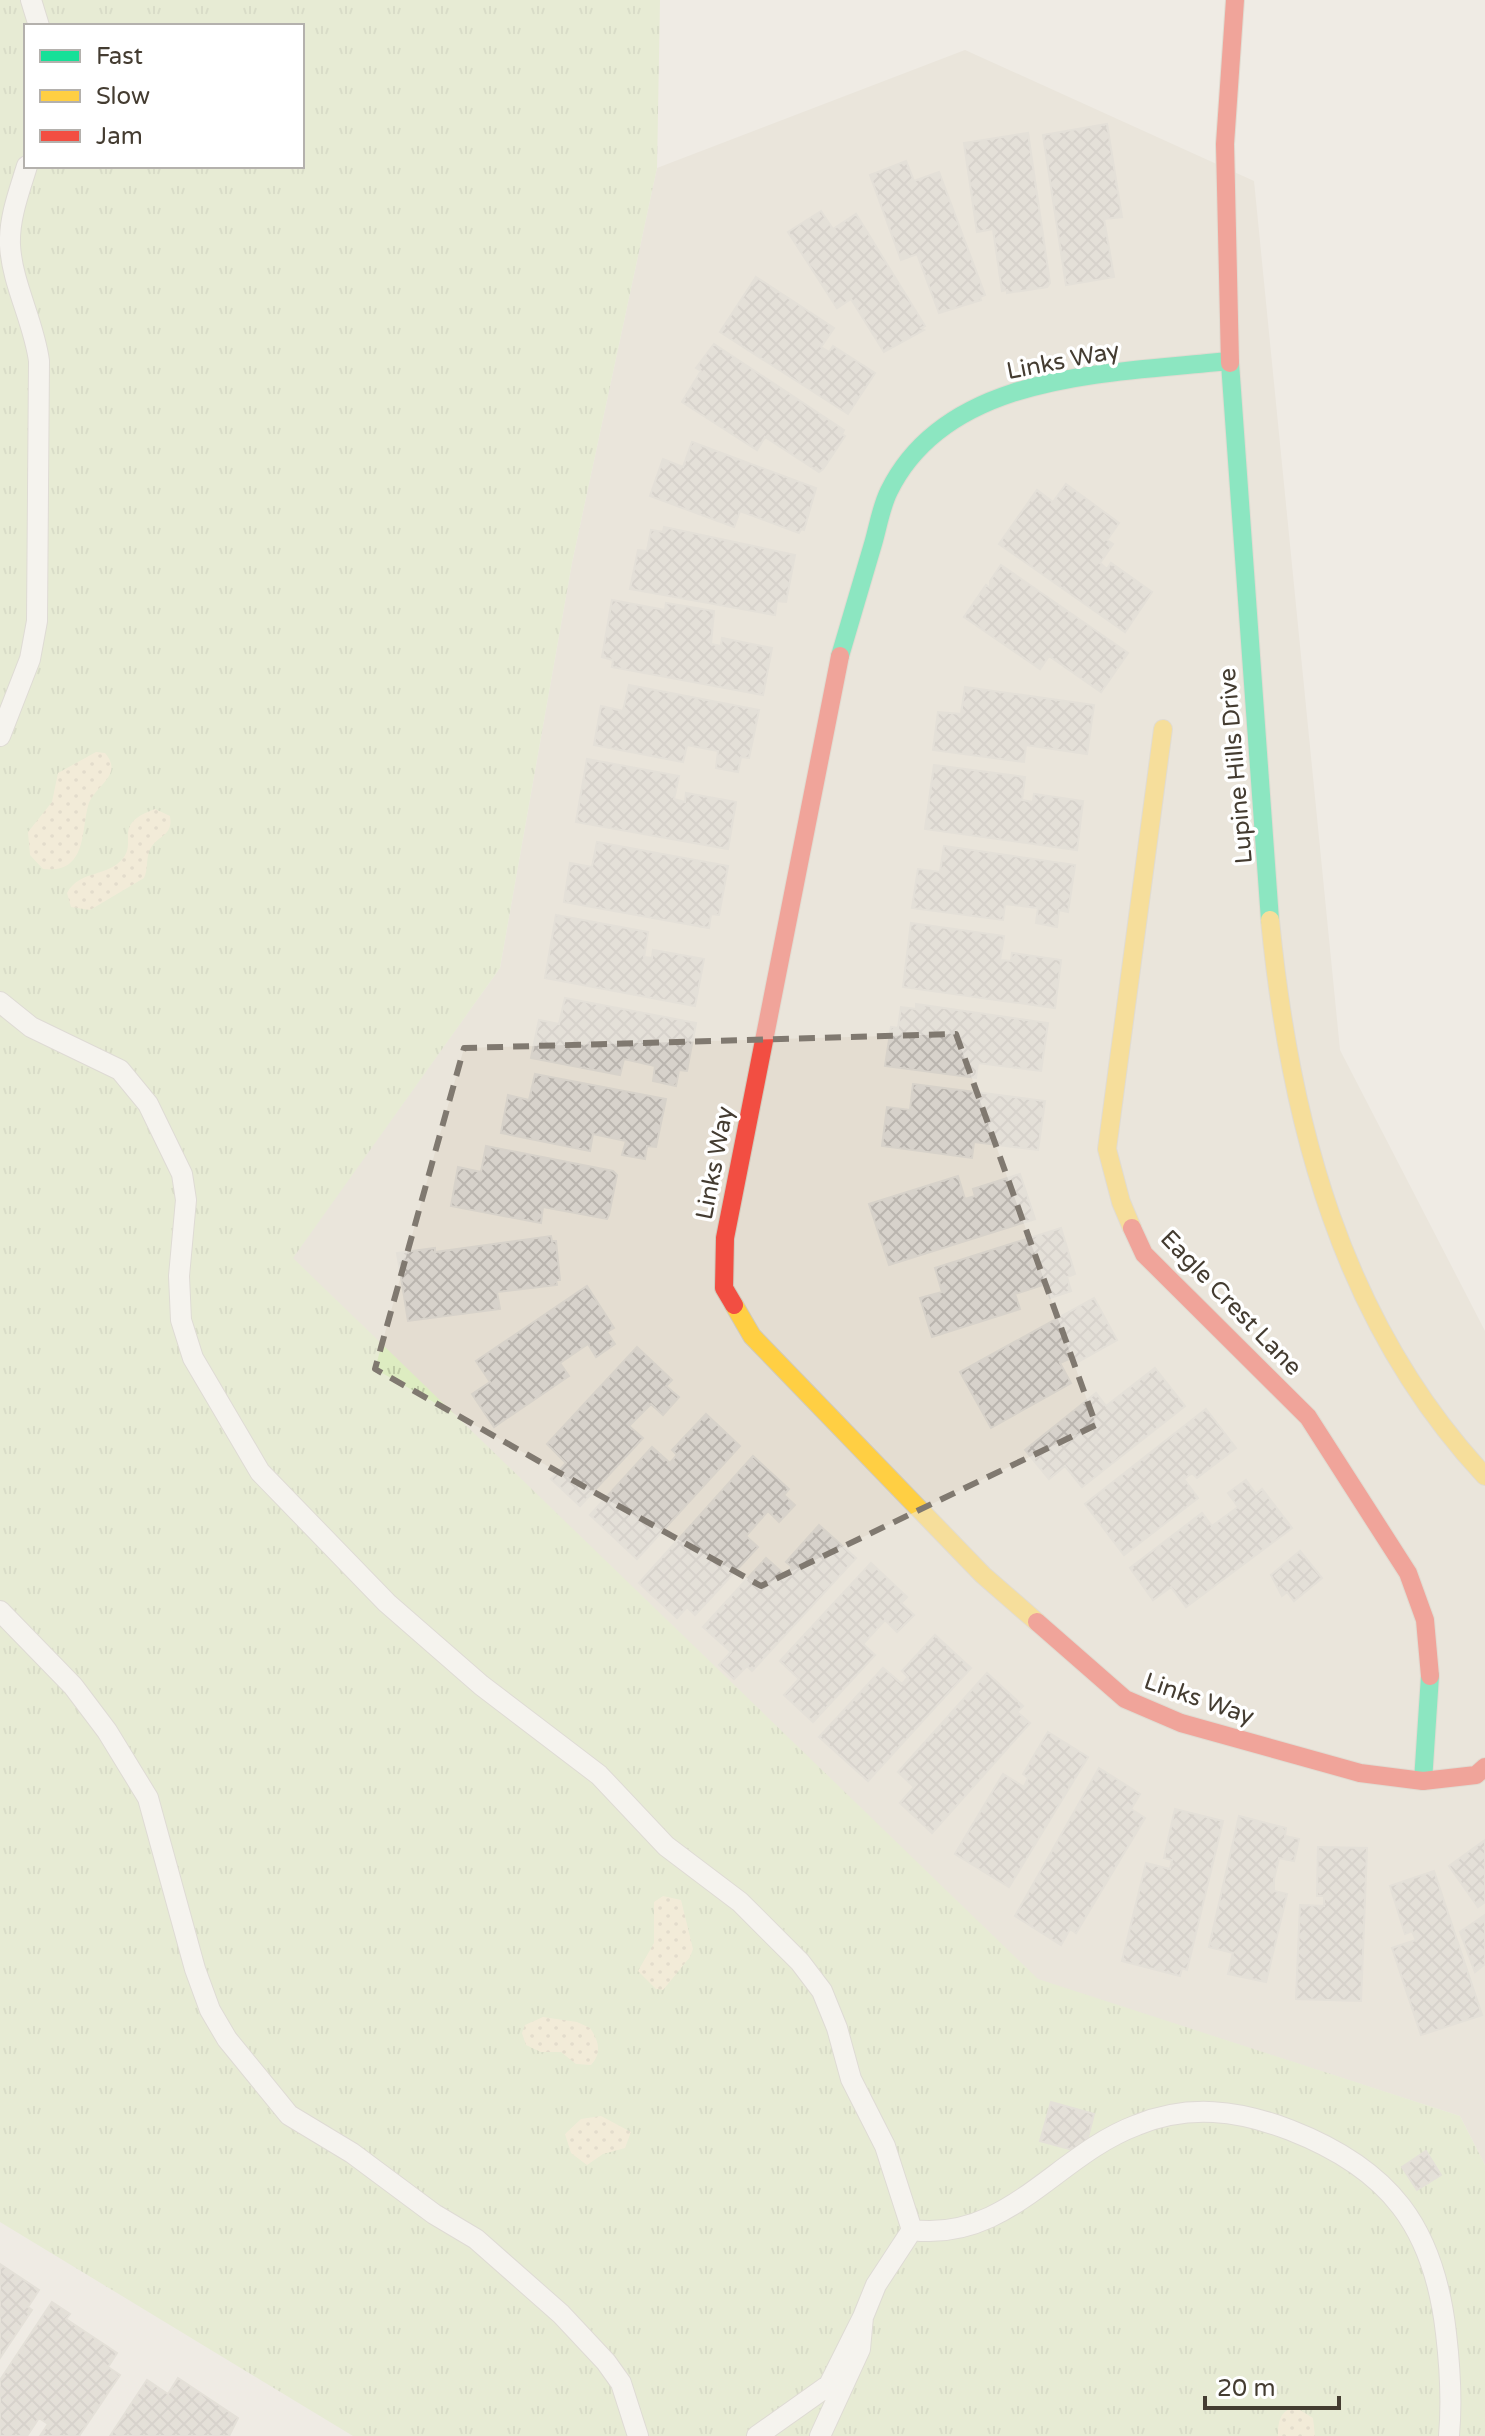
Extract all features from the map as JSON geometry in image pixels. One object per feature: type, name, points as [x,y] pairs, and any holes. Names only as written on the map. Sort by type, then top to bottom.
[{"type":"street","name":"Lupine Hills Drive","points":[[1235,0],[1224,138],[1227,361],[1279,1005],[1307,1146],[1338,1241],[1384,1342],[1464,1456],[1485,1476]]},
{"type":"street","name":"Links Way","points":[[1227,361],[1104,375],[1019,391],[964,412],[917,448],[888,492],[832,690],[725,1238],[724,1288],[752,1336],[972,1563],[1125,1699],[1181,1723],[1360,1773],[1423,1781],[1476,1775],[1485,1767]]},
{"type":"street","name":"Eagle Crest Lane","points":[[1163,729],[1107,1149],[1121,1202],[1144,1254],[1308,1417],[1408,1573],[1425,1620],[1431,1660],[1423,1781]]},
{"type":"lane","points":[[31,0],[38,24]]},
{"type":"lane","points":[[0,736],[30,659],[37,621],[39,361],[35,333],[10,248],[11,223],[26,168]]},
{"type":"lane","points":[[0,1002],[31,1027],[120,1070],[148,1104],[182,1174],[186,1200],[179,1276],[181,1320],[193,1358],[260,1472],[387,1603],[481,1685],[599,1775],[666,1846],[740,1902],[800,1962],[827,2003],[851,2079],[885,2146],[912,2230]]},
{"type":"lane","points":[[0,1611],[73,1686],[115,1742],[148,1798],[195,1969],[210,2010],[237,2052],[289,2115],[352,2153],[409,2196],[476,2239],[561,2314],[606,2362],[621,2383],[638,2436]]},
{"type":"lane","points":[[912,2230],[933,2233],[961,2230],[994,2218],[1029,2198],[1101,2141],[1171,2113],[1237,2113],[1292,2131],[1355,2162],[1382,2184],[1412,2217],[1441,2291],[1448,2352],[1449,2436]]},
{"type":"lane","points":[[757,2436],[829,2385],[876,2285],[912,2230]]},
{"type":"lane","points":[[820,2436],[860,2349],[863,2317]]},
{"type":"highlighted area","points":[[956,1034],[1096,1425],[761,1586],[375,1369],[464,1048]]},
{"type":"shaded area","points":[[965,50],[1254,181],[1340,1050],[1485,1331],[1485,2165],[1460,2116],[1038,1980],[292,1258],[500,968],[572,563],[657,168]]},
{"type":"green space","points":[[0,0],[660,0],[657,168],[572,563],[500,968],[293,1258],[1038,1979],[1460,2116],[1485,2165],[1485,2436],[353,2436],[0,2222]]},
{"type":"sand","points":[[96,752],[105,753],[110,761],[110,775],[88,806],[75,858],[57,869],[43,869],[30,855],[28,832],[52,802],[58,773]]},
{"type":"sand","points":[[155,809],[170,816],[170,827],[150,850],[144,878],[90,910],[71,907],[67,893],[73,885],[118,864],[127,851],[128,832],[134,820]]},
{"type":"sand","points":[[663,1896],[681,1900],[693,1949],[663,1990],[656,1989],[638,1971],[654,1943],[654,1902]]},
{"type":"sand","points":[[543,2017],[577,2022],[590,2028],[598,2047],[591,2065],[576,2064],[561,2052],[541,2052],[526,2045],[522,2033],[525,2025]]},
{"type":"sand","points":[[601,2116],[631,2132],[625,2148],[603,2154],[587,2165],[571,2153],[565,2134],[581,2119]]},
{"type":"sand","points":[[1295,2407],[1313,2418],[1315,2436],[1278,2436],[1281,2417]]},
{"type":"building","points":[[1107,124],[1122,217],[1104,219],[1114,277],[1066,285],[1043,135]]},
{"type":"building","points":[[1028,133],[1050,283],[1047,287],[1007,293],[1007,290],[1002,291],[993,229],[977,232],[964,143]]},
{"type":"building","points":[[906,161],[914,181],[939,172],[985,295],[980,297],[981,300],[939,313],[917,254],[901,260],[870,175]]},
{"type":"building","points":[[821,211],[833,229],[856,214],[925,326],[921,328],[924,330],[884,352],[851,299],[837,308],[788,232]]},
{"type":"building","points":[[756,277],[834,328],[821,347],[829,352],[833,346],[875,373],[848,414],[720,332]]},
{"type":"building","points":[[714,344],[844,430],[842,434],[845,436],[823,469],[819,472],[765,437],[757,450],[682,402],[701,371],[696,368]]},
{"type":"building","points":[[692,442],[816,488],[804,530],[801,529],[799,533],[740,511],[734,527],[650,496],[663,459],[683,467]]},
{"type":"building","points":[[1066,484],[1119,523],[1107,540],[1113,544],[1100,563],[1107,569],[1111,563],[1152,592],[1125,632],[999,544],[1037,490],[1053,502]]},
{"type":"building","points":[[664,527],[795,555],[786,602],[777,601],[775,615],[630,589],[638,550],[647,551],[651,530],[663,532]]},
{"type":"building","points":[[1001,565],[1128,653],[1101,692],[1049,656],[1040,669],[964,617],[986,585],[990,588],[990,581]]},
{"type":"building","points":[[612,600],[665,610],[666,603],[714,611],[711,644],[721,646],[722,638],[772,648],[763,695],[612,667],[613,660],[602,657]]},
{"type":"building","points":[[629,685],[759,710],[749,758],[741,757],[738,772],[716,768],[718,751],[687,745],[683,762],[594,745],[601,706],[623,711]]},
{"type":"building","points":[[965,687],[1094,705],[1087,754],[1026,745],[1024,762],[933,750],[938,712],[961,714]]},
{"type":"building","points":[[587,759],[679,776],[674,799],[685,802],[686,793],[736,802],[728,849],[576,822]]},
{"type":"building","points":[[934,765],[1025,777],[1022,800],[1033,802],[1034,794],[1083,801],[1077,850],[925,829]]},
{"type":"building","points":[[597,842],[728,866],[719,915],[711,914],[709,928],[564,902],[570,863],[592,867]]},
{"type":"building","points":[[944,846],[1075,865],[1068,912],[1059,910],[1057,927],[1036,923],[1038,908],[1005,904],[1003,920],[912,908],[918,869],[940,872]]},
{"type":"building","points":[[556,915],[648,932],[644,957],[652,958],[653,950],[704,959],[695,1006],[545,978]]},
{"type":"building","points":[[911,923],[1004,936],[1000,960],[1011,961],[1012,953],[1061,960],[1055,1008],[903,987]]},
{"type":"building","points":[[565,998],[696,1023],[687,1071],[679,1070],[676,1086],[653,1081],[655,1066],[624,1059],[620,1075],[531,1058],[539,1020],[559,1024]]},
{"type":"building","points":[[916,1004],[1048,1023],[1041,1071],[978,1063],[976,1078],[885,1066],[891,1027],[898,1028],[901,1007],[916,1009]]},
{"type":"building","points":[[535,1074],[666,1099],[656,1147],[647,1146],[645,1159],[622,1155],[626,1141],[593,1134],[590,1151],[501,1133],[508,1095],[529,1100]]},
{"type":"building","points":[[913,1084],[1045,1101],[1038,1150],[974,1142],[972,1158],[882,1146],[887,1107],[910,1110]]},
{"type":"building","points":[[486,1146],[613,1171],[617,1175],[607,1219],[543,1207],[541,1223],[451,1206],[458,1167],[481,1172]]},
{"type":"building","points":[[1020,1174],[1035,1219],[889,1265],[869,1204],[958,1176],[965,1199],[975,1196],[973,1189]]},
{"type":"building","points":[[1061,1228],[1075,1274],[1067,1277],[1071,1291],[1050,1298],[1046,1284],[1015,1294],[1020,1309],[932,1337],[920,1298],[942,1292],[935,1268]]},
{"type":"building","points":[[551,1236],[552,1241],[556,1241],[560,1280],[556,1280],[557,1285],[497,1292],[500,1309],[408,1321],[397,1253],[435,1248],[435,1252]]},
{"type":"building","points":[[587,1286],[614,1328],[607,1332],[615,1344],[596,1357],[588,1344],[560,1363],[569,1376],[494,1427],[472,1394],[490,1382],[476,1361]]},
{"type":"building","points":[[1094,1298],[1117,1340],[1074,1364],[1071,1358],[1060,1363],[1071,1383],[991,1428],[960,1372]]},
{"type":"building","points":[[637,1347],[672,1380],[666,1386],[679,1397],[663,1415],[651,1404],[629,1426],[643,1438],[580,1506],[551,1479],[566,1463],[547,1444]]},
{"type":"building","points":[[1155,1368],[1185,1406],[1082,1487],[1065,1466],[1049,1479],[1025,1450],[1096,1393],[1106,1406]]},
{"type":"building","points":[[1206,1409],[1236,1448],[1197,1478],[1192,1473],[1184,1479],[1198,1498],[1124,1555],[1085,1504]]},
{"type":"building","points":[[706,1414],[740,1446],[637,1559],[590,1515],[652,1447],[670,1463],[677,1455],[672,1450]]},
{"type":"building","points":[[753,1456],[789,1489],[784,1495],[795,1505],[779,1522],[768,1511],[746,1536],[758,1547],[695,1615],[687,1607],[677,1618],[639,1583]]},
{"type":"building","points":[[1246,1480],[1256,1494],[1262,1489],[1292,1528],[1186,1607],[1171,1587],[1153,1600],[1130,1568],[1202,1513],[1212,1526],[1238,1507],[1228,1493]]},
{"type":"building","points":[[819,1525],[856,1558],[752,1671],[747,1666],[734,1679],[719,1665],[731,1652],[703,1627],[766,1558],[785,1575],[792,1567],[786,1562]]},
{"type":"building","points":[[1300,1551],[1322,1578],[1294,1601],[1287,1592],[1282,1596],[1271,1575]]},
{"type":"building","points":[[871,1563],[907,1597],[901,1603],[914,1615],[897,1632],[885,1620],[863,1644],[875,1655],[813,1722],[784,1695],[799,1679],[780,1661]]},
{"type":"building","points":[[935,1635],[971,1668],[868,1781],[819,1737],[883,1668],[902,1684],[908,1677],[902,1671]]},
{"type":"building","points":[[987,1673],[1023,1706],[1017,1712],[1030,1723],[932,1833],[900,1803],[914,1787],[898,1772]]},
{"type":"building","points":[[1048,1732],[1088,1757],[1009,1887],[955,1854],[1003,1774],[1024,1787],[1028,1778],[1023,1774]]},
{"type":"building","points":[[1099,1768],[1140,1794],[1131,1809],[1145,1818],[1076,1933],[1070,1929],[1061,1945],[1015,1916]]},
{"type":"building","points":[[1175,1809],[1223,1821],[1187,1970],[1182,1968],[1180,1976],[1122,1961],[1146,1863],[1170,1869],[1172,1860],[1164,1858]]},
{"type":"building","points":[[1239,1816],[1286,1828],[1285,1836],[1299,1839],[1294,1861],[1279,1858],[1274,1879],[1274,1891],[1287,1894],[1266,1982],[1228,1974],[1233,1953],[1209,1947]]},
{"type":"building","points":[[1485,1840],[1485,1902],[1478,1907],[1449,1866]]},
{"type":"building","points":[[1318,1847],[1367,1848],[1361,2001],[1296,1999],[1300,1905],[1324,1906],[1324,1896],[1317,1896]]},
{"type":"building","points":[[1434,1871],[1482,2015],[1421,2035],[1392,1948],[1416,1940],[1412,1931],[1405,1934],[1390,1886]]},
{"type":"building","points":[[1485,1915],[1485,1964],[1475,1972],[1460,1932]]},
{"type":"building","points":[[1051,2102],[1094,2114],[1084,2153],[1040,2141]]},
{"type":"building","points":[[1426,2151],[1441,2175],[1417,2190],[1402,2167]]},
{"type":"building","points":[[0,2264],[39,2290],[28,2307],[32,2310],[0,2358]]},
{"type":"building","points":[[52,2302],[70,2314],[66,2319],[117,2353],[108,2367],[120,2375],[79,2436],[40,2436],[48,2424],[39,2418],[27,2436],[0,2436],[0,2380]]},
{"type":"building","points":[[178,2378],[238,2418],[229,2436],[110,2436],[147,2380],[168,2394]]},
{"type":"traffic: fast","points":[[840,656],[889,491],[916,451],[951,422],[992,401],[1037,386],[1085,376],[1227,361]]},
{"type":"traffic: fast","points":[[1230,363],[1270,920]]},
{"type":"traffic: fast","points":[[1423,1781],[1430,1676]]},
{"type":"traffic: slow","points":[[1132,1228],[1121,1202],[1107,1149],[1163,729]]},
{"type":"traffic: slow","points":[[1270,920],[1292,1071],[1309,1145],[1331,1217],[1359,1286],[1394,1353],[1436,1417],[1485,1476]]},
{"type":"traffic: slow","points":[[734,1305],[752,1336],[983,1575],[1037,1622]]},
{"type":"traffic: jam","points":[[1230,363],[1225,144],[1235,0]]},
{"type":"traffic: jam","points":[[734,1305],[724,1288],[725,1238],[840,656]]},
{"type":"traffic: jam","points":[[1132,1228],[1144,1254],[1308,1417],[1408,1573],[1425,1620],[1430,1676]]},
{"type":"traffic: jam","points":[[1037,1622],[1125,1699],[1181,1723],[1360,1773],[1423,1781],[1476,1775],[1485,1767]]}]
